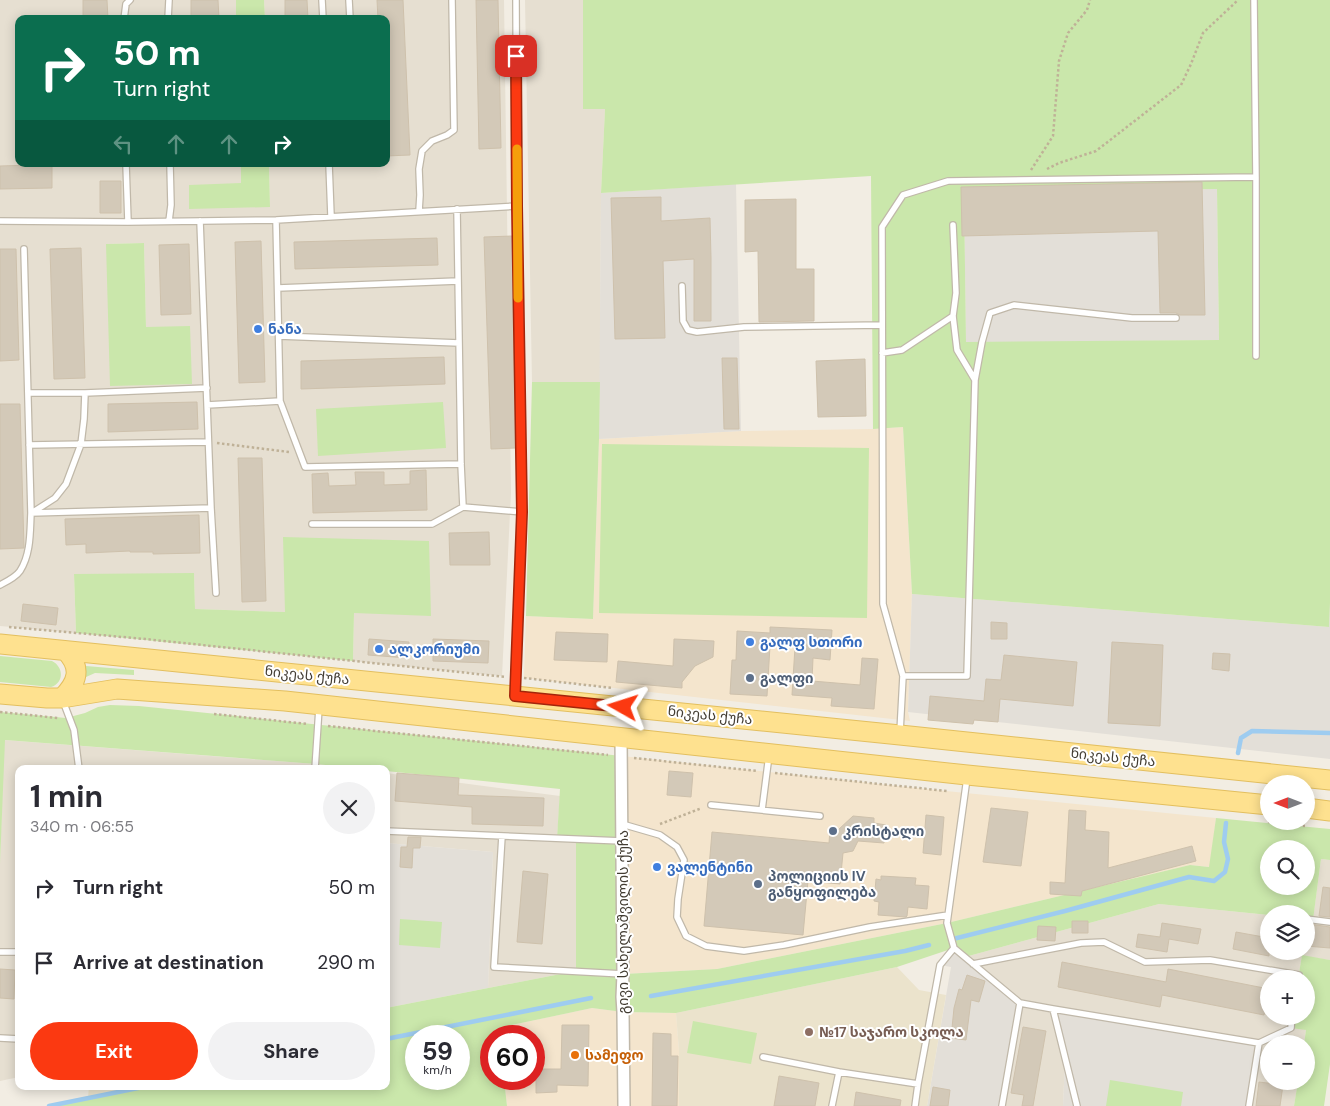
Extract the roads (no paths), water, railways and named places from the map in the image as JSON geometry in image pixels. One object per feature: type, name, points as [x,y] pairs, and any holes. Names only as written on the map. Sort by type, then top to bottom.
[{"type":"main road","name":"ნიკეას ქუჩა","points":[[0,644],[515,687],[858,730],[1330,780]]},
{"type":"main road","points":[[62,698],[74,683],[76,668],[73,659],[66,651]]},
{"type":"main road","name":"ნიკეას ქუჩა","points":[[0,694],[62,698],[117,689],[319,705],[622,747],[769,754],[1260,804]]},
{"type":"main road","points":[[854,762],[858,730]]},
{"type":"main road","points":[[1315,809],[1330,811]]},
{"type":"street","name":"გივი სახელაშვილის ქუჩა","points":[[622,747],[624,1106]]},
{"type":"lane","points":[[168,15],[169,0]]},
{"type":"lane","points":[[322,0],[323,15]]},
{"type":"lane","points":[[349,0],[350,15]]},
{"type":"lane","points":[[419,211],[419,169],[422,151],[432,141],[454,130],[452,0]]},
{"type":"lane","points":[[515,687],[522,512],[516,0]]},
{"type":"lane","points":[[1254,0],[1256,356]]},
{"type":"lane","points":[[124,15],[126,1]]},
{"type":"lane","points":[[126,167],[128,222]]},
{"type":"lane","points":[[169,221],[171,206],[170,167]]},
{"type":"lane","points":[[329,167],[331,216]]},
{"type":"lane","points":[[900,734],[903,676],[883,604],[882,227],[903,195],[948,181],[1256,177]]},
{"type":"lane","points":[[0,221],[276,220],[517,206]]},
{"type":"lane","points":[[457,209],[463,506]]},
{"type":"lane","points":[[276,220],[280,401],[305,467],[461,464]]},
{"type":"lane","points":[[200,221],[208,442],[216,593]]},
{"type":"lane","points":[[953,225],[956,294],[953,316],[958,350],[975,380]]},
{"type":"lane","points":[[0,584],[6,582],[19,572],[29,548],[31,513],[24,249]]},
{"type":"lane","points":[[278,288],[458,281]]},
{"type":"lane","points":[[682,286],[683,321],[688,330],[697,332],[744,327],[882,325]]},
{"type":"lane","points":[[903,676],[966,676],[975,380],[990,313],[1014,305],[1132,318],[1176,318]]},
{"type":"lane","points":[[882,353],[902,350],[953,316]]},
{"type":"lane","points":[[279,336],[459,342]]},
{"type":"lane","points":[[28,393],[85,393],[206,388]]},
{"type":"lane","points":[[31,513],[56,498],[66,484],[81,444],[85,393]]},
{"type":"lane","points":[[207,405],[280,401]]},
{"type":"lane","points":[[29,445],[208,442]]},
{"type":"lane","points":[[312,524],[432,524],[463,506],[522,512]]},
{"type":"lane","points":[[31,513],[211,508]]},
{"type":"lane","points":[[62,698],[74,730],[78,765]]},
{"type":"lane","points":[[315,765],[319,705]]},
{"type":"lane","points":[[762,810],[769,754]]},
{"type":"lane","points":[[967,775],[947,923],[954,948],[1020,1003],[1259,1043],[1290,1028],[1290,1025]]},
{"type":"lane","points":[[710,805],[820,816]]},
{"type":"lane","points":[[622,824],[660,835],[677,847],[684,860],[677,917],[686,936],[706,946],[744,951],[784,945],[870,927],[948,915]]},
{"type":"lane","points":[[390,831],[622,841]]},
{"type":"lane","points":[[502,836],[494,967],[623,974]]},
{"type":"lane","points":[[1315,920],[1330,922]]},
{"type":"lane","points":[[973,964],[1081,943],[1104,942],[1145,962],[1210,960],[1269,970]]},
{"type":"lane","points":[[914,1106],[940,965],[954,948]]},
{"type":"lane","points":[[0,952],[15,952]]},
{"type":"lane","points":[[1002,1106],[1020,1003]]},
{"type":"lane","points":[[1053,1009],[1077,1106]]},
{"type":"lane","points":[[0,1038],[15,1039]]},
{"type":"lane","points":[[1249,1106],[1259,1043]]},
{"type":"lane","points":[[763,1058],[918,1084]]},
{"type":"lane","points":[[832,1106],[839,1072]]},
{"type":"waterway","points":[[1238,753],[1241,738],[1252,731],[1330,733]]},
{"type":"waterway","points":[[953,939],[1189,877],[1214,881],[1225,872],[1228,859],[1224,842],[1226,823]]},
{"type":"waterway","points":[[651,996],[905,951],[929,945]]},
{"type":"waterway","points":[[390,1038],[591,998]]},
{"type":"waterway","points":[[49,1106],[128,1090]]},
{"type":"place","name":"ნანა","points":[[258,329]]},
{"type":"place","name":"გალფ სთორი","points":[[750,642]]},
{"type":"place","name":"ალკორიუმი","points":[[379,649]]},
{"type":"place","name":"გალფი","points":[[750,678]]},
{"type":"place","name":"კრისტალი","points":[[833,831]]},
{"type":"place","name":"ვალენტინი","points":[[657,867]]},
{"type":"place","name":"პოლიციის IV განყოფილება","points":[[758,884]]},
{"type":"place","name":"№17 საჯარო სკოლა","points":[[809,1032]]},
{"type":"place","name":"სამეფო","points":[[575,1055]]}]
